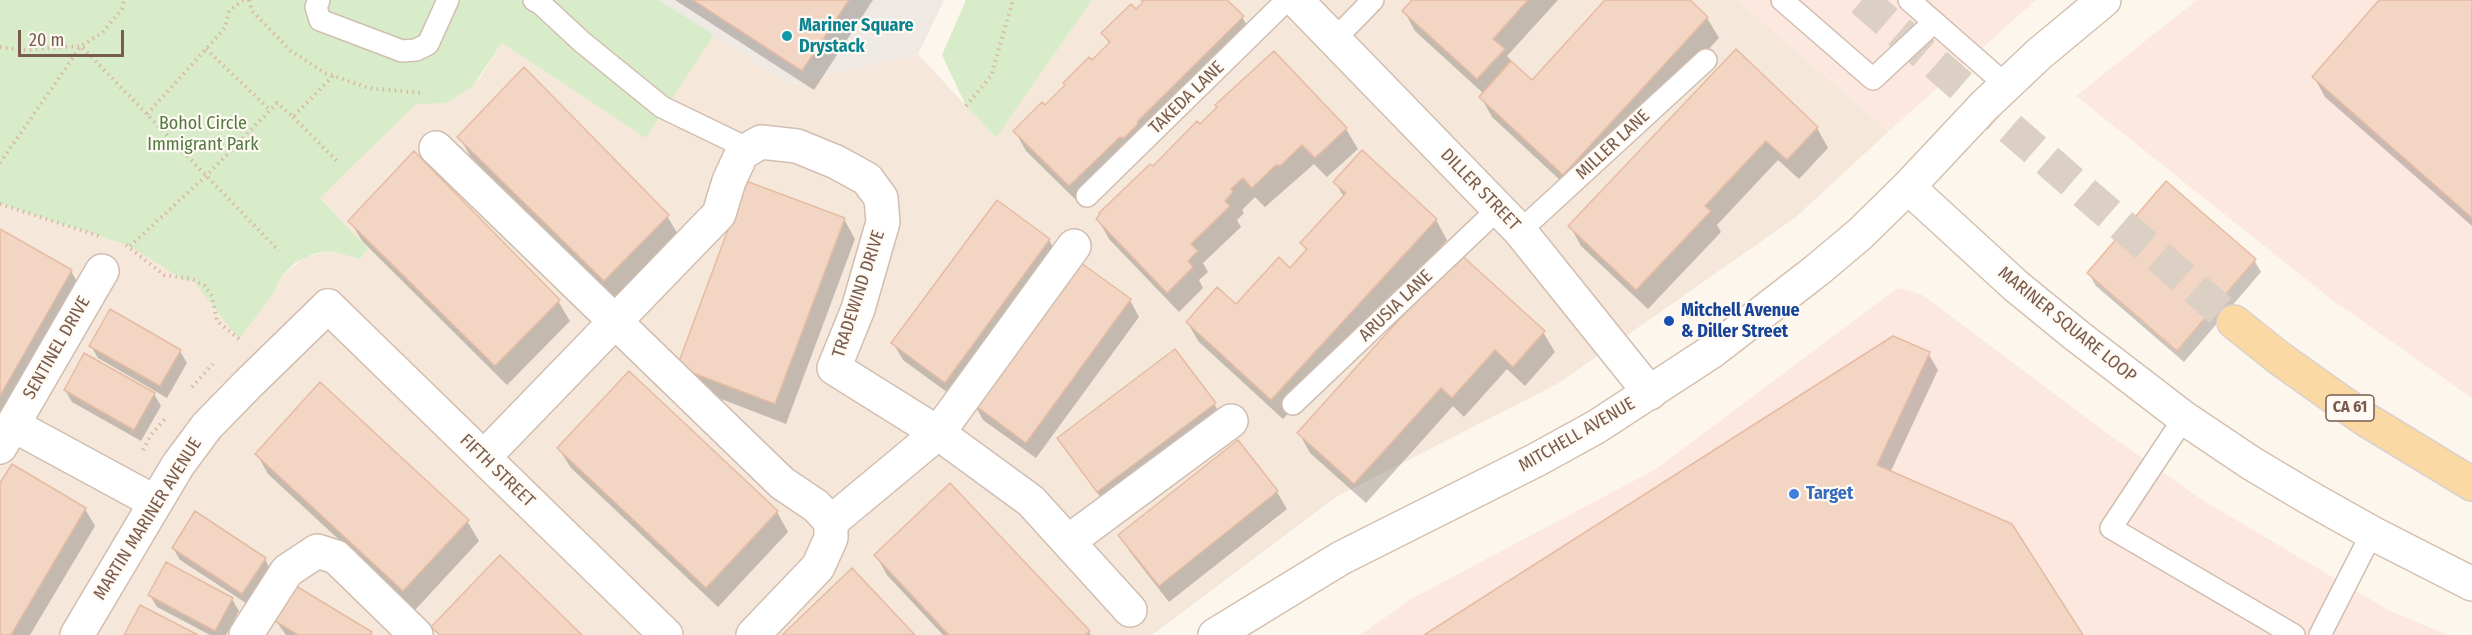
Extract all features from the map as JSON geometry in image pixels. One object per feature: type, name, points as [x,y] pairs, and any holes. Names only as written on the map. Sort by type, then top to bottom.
[{"type":"main road","name":"CA 61","points":[[2234,322],[2279,358],[2357,413],[2472,484]]},
{"type":"street","name":"DILLER STREET","points":[[1296,0],[1509,220],[1650,393]]},
{"type":"street","points":[[1908,187],[2006,85],[2104,0]]},
{"type":"street","name":"TRADEWIND DRIVE","points":[[749,149],[761,142],[797,146],[836,162],[867,179],[881,198],[883,222],[858,309],[834,368],[939,433]]},
{"type":"street","points":[[436,148],[782,483],[816,506],[831,522],[831,538],[818,567],[753,635]]},
{"type":"street","points":[[484,458],[719,214],[729,181],[742,153],[749,149]]},
{"type":"street","name":"MITCHELL AVENUE","points":[[1215,635],[1341,558],[1536,460],[1596,427],[1650,393],[1711,352],[1807,278],[1860,234],[1908,187]]},
{"type":"street","name":"MARINER SQUARE LOOP","points":[[1908,187],[2016,286],[2184,418],[2260,468],[2372,533],[2472,584]]},
{"type":"street","points":[[831,522],[939,433],[1074,246]]},
{"type":"street","name":"SENTINEL DRIVE","points":[[102,271],[6,436],[155,502]]},
{"type":"street","name":"FIFTH STREET","points":[[328,306],[666,635]]},
{"type":"street","name":"MARTIN MARINER AVENUE","points":[[77,635],[178,465],[207,426],[328,306]]},
{"type":"street","points":[[1069,541],[1231,422]]},
{"type":"street","points":[[939,433],[1031,501],[1130,610]]},
{"type":"street","points":[[246,635],[287,571],[318,551],[336,557],[416,635]]},
{"type":"lane","points":[[319,0],[316,7],[320,20],[402,51],[416,50],[428,44],[448,0]]},
{"type":"lane","points":[[534,0],[662,107],[749,149]]},
{"type":"lane","name":"TAKEDA LANE","points":[[1087,196],[1287,0]]},
{"type":"lane","points":[[1334,40],[1373,0]]},
{"type":"lane","points":[[1782,0],[1873,79],[1934,22]]},
{"type":"lane","points":[[1909,0],[2006,85]]},
{"type":"lane","name":"MILLER LANE","points":[[1509,220],[1706,60]]},
{"type":"lane","name":"ARUSIA LANE","points":[[1293,404],[1509,220]]},
{"type":"lane","points":[[2184,418],[2111,528],[2294,635]]},
{"type":"lane","points":[[2320,635],[2372,533]]},
{"type":"path","points":[[0,163],[81,46],[102,33],[122,9],[124,0]]},
{"type":"path","points":[[147,114],[225,28],[229,11],[243,0]]},
{"type":"path","points":[[249,0],[252,11],[291,51],[325,73],[369,88],[422,93]]},
{"type":"path","points":[[966,105],[991,76],[1013,0]]},
{"type":"path","points":[[0,46],[21,50],[81,46],[279,250]]},
{"type":"path","points":[[206,49],[270,110]]},
{"type":"path","points":[[293,117],[333,76]]},
{"type":"path","points":[[130,246],[206,176],[277,103],[339,163]]},
{"type":"shaded area","points":[[659,0],[944,0],[918,54],[789,84]]},
{"type":"shaded area","points":[[1092,0],[1738,0],[1889,131],[1796,217],[1559,383],[1336,497],[1152,635],[0,635],[0,204],[130,246],[192,279],[273,294],[281,277],[305,257],[330,251],[360,259],[368,249],[320,198],[416,103],[446,103],[479,79],[502,43],[645,137],[714,35],[789,84],[918,54],[996,138]]},
{"type":"shaded area","points":[[1738,0],[2036,0],[1889,131]]},
{"type":"shaded area","points":[[2197,0],[2472,0],[2472,398],[2331,299],[2076,96]]},
{"type":"shaded area","points":[[1898,288],[1921,294],[2111,436],[2204,501],[2390,611],[2448,635],[1360,635],[1411,599],[1656,469]]},
{"type":"green space","name":"Bohol Circle Immigrant Park","points":[[0,0],[659,0],[714,35],[646,138],[502,43],[472,87],[446,103],[416,104],[320,198],[368,249],[360,259],[330,251],[313,254],[295,263],[281,277],[273,294],[239,339],[192,279],[187,282],[130,246],[0,204]]},
{"type":"green space","points":[[966,0],[1092,0],[996,138],[966,106],[942,55]]},
{"type":"building","name":"Mariner Square Drystack","points":[[693,0],[849,0],[802,71]]},
{"type":"building","points":[[1141,0],[1227,0],[1244,16],[1138,121],[1124,138],[1120,137],[1069,186],[1013,131],[1042,102],[1045,105],[1089,57],[1092,60],[1110,42],[1101,33],[1131,4],[1136,9],[1143,2]]},
{"type":"building","points":[[1412,0],[1528,0],[1493,39],[1505,49],[1477,79],[1402,11]]},
{"type":"building","points":[[1605,0],[1690,0],[1708,17],[1563,175],[1479,97],[1511,61],[1532,80]]},
{"type":"building","points":[[2379,0],[2472,0],[2472,218],[2312,77]]},
{"type":"building","points":[[1736,49],[1818,127],[1787,160],[1766,141],[1705,206],[1711,211],[1636,290],[1568,226]]},
{"type":"building","points":[[1274,51],[1347,128],[1315,158],[1302,145],[1252,188],[1243,178],[1231,189],[1233,192],[1225,201],[1230,206],[1191,244],[1198,251],[1188,261],[1193,267],[1167,293],[1096,219],[1099,213],[1150,164],[1153,166],[1197,121],[1200,124],[1217,107],[1215,105]]},
{"type":"building","points":[[524,67],[669,215],[604,281],[457,137]]},
{"type":"building","points":[[1362,150],[1437,219],[1271,400],[1186,322],[1217,287],[1236,304],[1279,257],[1290,268],[1307,249],[1300,243],[1346,193],[1333,182]]},
{"type":"building","points":[[414,151],[560,300],[495,366],[348,221]]},
{"type":"building","points":[[746,181],[845,218],[775,404],[677,367]]},
{"type":"building","points":[[2166,181],[2256,259],[2177,351],[2087,273]]},
{"type":"building","points":[[997,200],[1050,239],[945,383],[891,343]]},
{"type":"building","points":[[0,229],[72,270],[0,396]]},
{"type":"building","points":[[1459,253],[1545,331],[1513,367],[1495,350],[1452,398],[1441,388],[1354,484],[1297,433]]},
{"type":"building","points":[[1077,260],[1131,299],[1026,443],[972,403]]},
{"type":"building","points":[[110,309],[181,350],[160,386],[89,346]]},
{"type":"building","name":"Target","points":[[1893,336],[1930,352],[1877,465],[2012,524],[2083,635],[1424,635]]},
{"type":"building","points":[[1175,349],[1216,403],[1097,492],[1057,438]]},
{"type":"building","points":[[84,353],[155,393],[134,430],[64,390]]},
{"type":"building","points":[[629,371],[778,511],[706,588],[557,448]]},
{"type":"building","points":[[320,382],[469,520],[403,591],[255,454]]},
{"type":"building","points":[[1238,440],[1278,491],[1159,586],[1118,535]]},
{"type":"building","points":[[12,464],[86,508],[11,635],[0,635],[0,483]]},
{"type":"building","points":[[950,483],[1090,631],[1085,635],[949,635],[874,555]]},
{"type":"building","points":[[195,511],[266,558],[242,594],[172,548]]},
{"type":"building","points":[[500,555],[582,635],[440,635],[431,627]]},
{"type":"building","points":[[166,562],[233,598],[215,631],[148,595]]},
{"type":"building","points":[[852,568],[915,635],[782,635]]},
{"type":"building","points":[[296,586],[372,632],[370,635],[298,635],[275,621]]},
{"type":"building","points":[[140,605],[198,635],[124,635]]},
{"type":"tunnel","points":[[1862,0],[2234,322]]},
{"type":"place","name":"Mariner Square Drystack","points":[[787,36]]},
{"type":"place","name":"Mitchell Avenue & Diller Street","points":[[1669,321]]},
{"type":"place","name":"Target","points":[[1794,494]]}]
